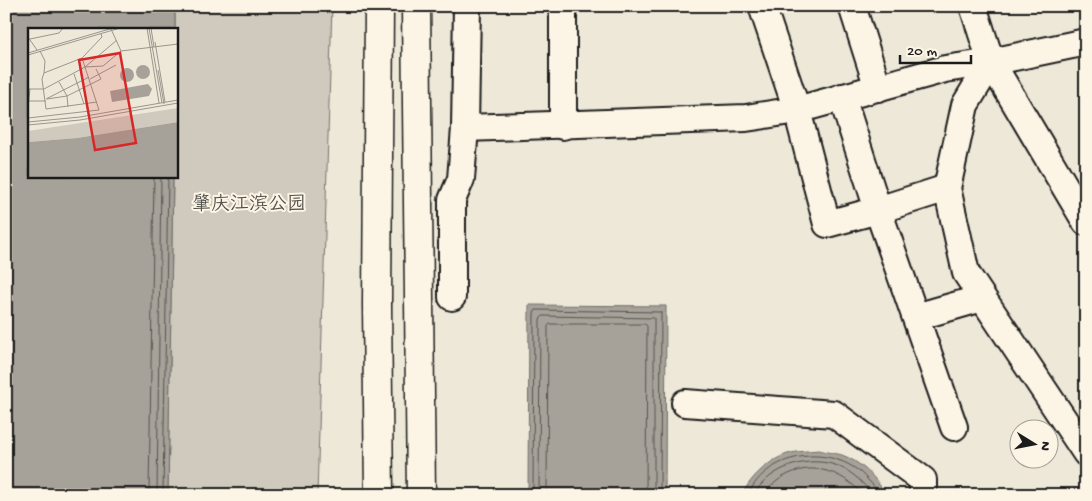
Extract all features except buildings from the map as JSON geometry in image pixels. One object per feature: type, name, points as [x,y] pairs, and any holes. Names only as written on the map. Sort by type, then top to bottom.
[{"type":"main road","points":[[379,6],[377,295],[379,495]]},
{"type":"main road","points":[[416,6],[421,495]]},
{"type":"street","points":[[452,297],[452,200],[467,180],[465,128],[467,6]]},
{"type":"street","points":[[563,6],[563,126]]},
{"type":"street","points":[[762,6],[797,110],[827,224],[947,188]]},
{"type":"street","points":[[852,6],[878,88]]},
{"type":"street","points":[[972,6],[991,62],[1086,222]]},
{"type":"street","points":[[465,128],[746,118],[797,110],[945,69],[991,62],[1086,42]]},
{"type":"street","points":[[991,62],[965,105],[947,188],[966,273],[1086,453]]},
{"type":"street","points":[[842,97],[878,210],[954,427]]},
{"type":"street","points":[[916,317],[982,298]]},
{"type":"street","points":[[685,403],[834,414],[923,480],[923,495]]},
{"type":"green space","name":"肇庆江滨公园","points":[[175,6],[332,6],[317,495],[168,495],[173,178],[178,178],[178,28],[175,28]]},
{"type":"water","points":[[6,6],[175,6],[175,28],[28,28],[28,178],[173,178],[168,495],[6,495]]},
{"type":"water","points":[[529,305],[666,306],[665,495],[528,495]]},
{"type":"water","points":[[819,450],[842,455],[855,461],[873,476],[885,495],[742,495],[756,475],[769,463],[791,453]]}]
